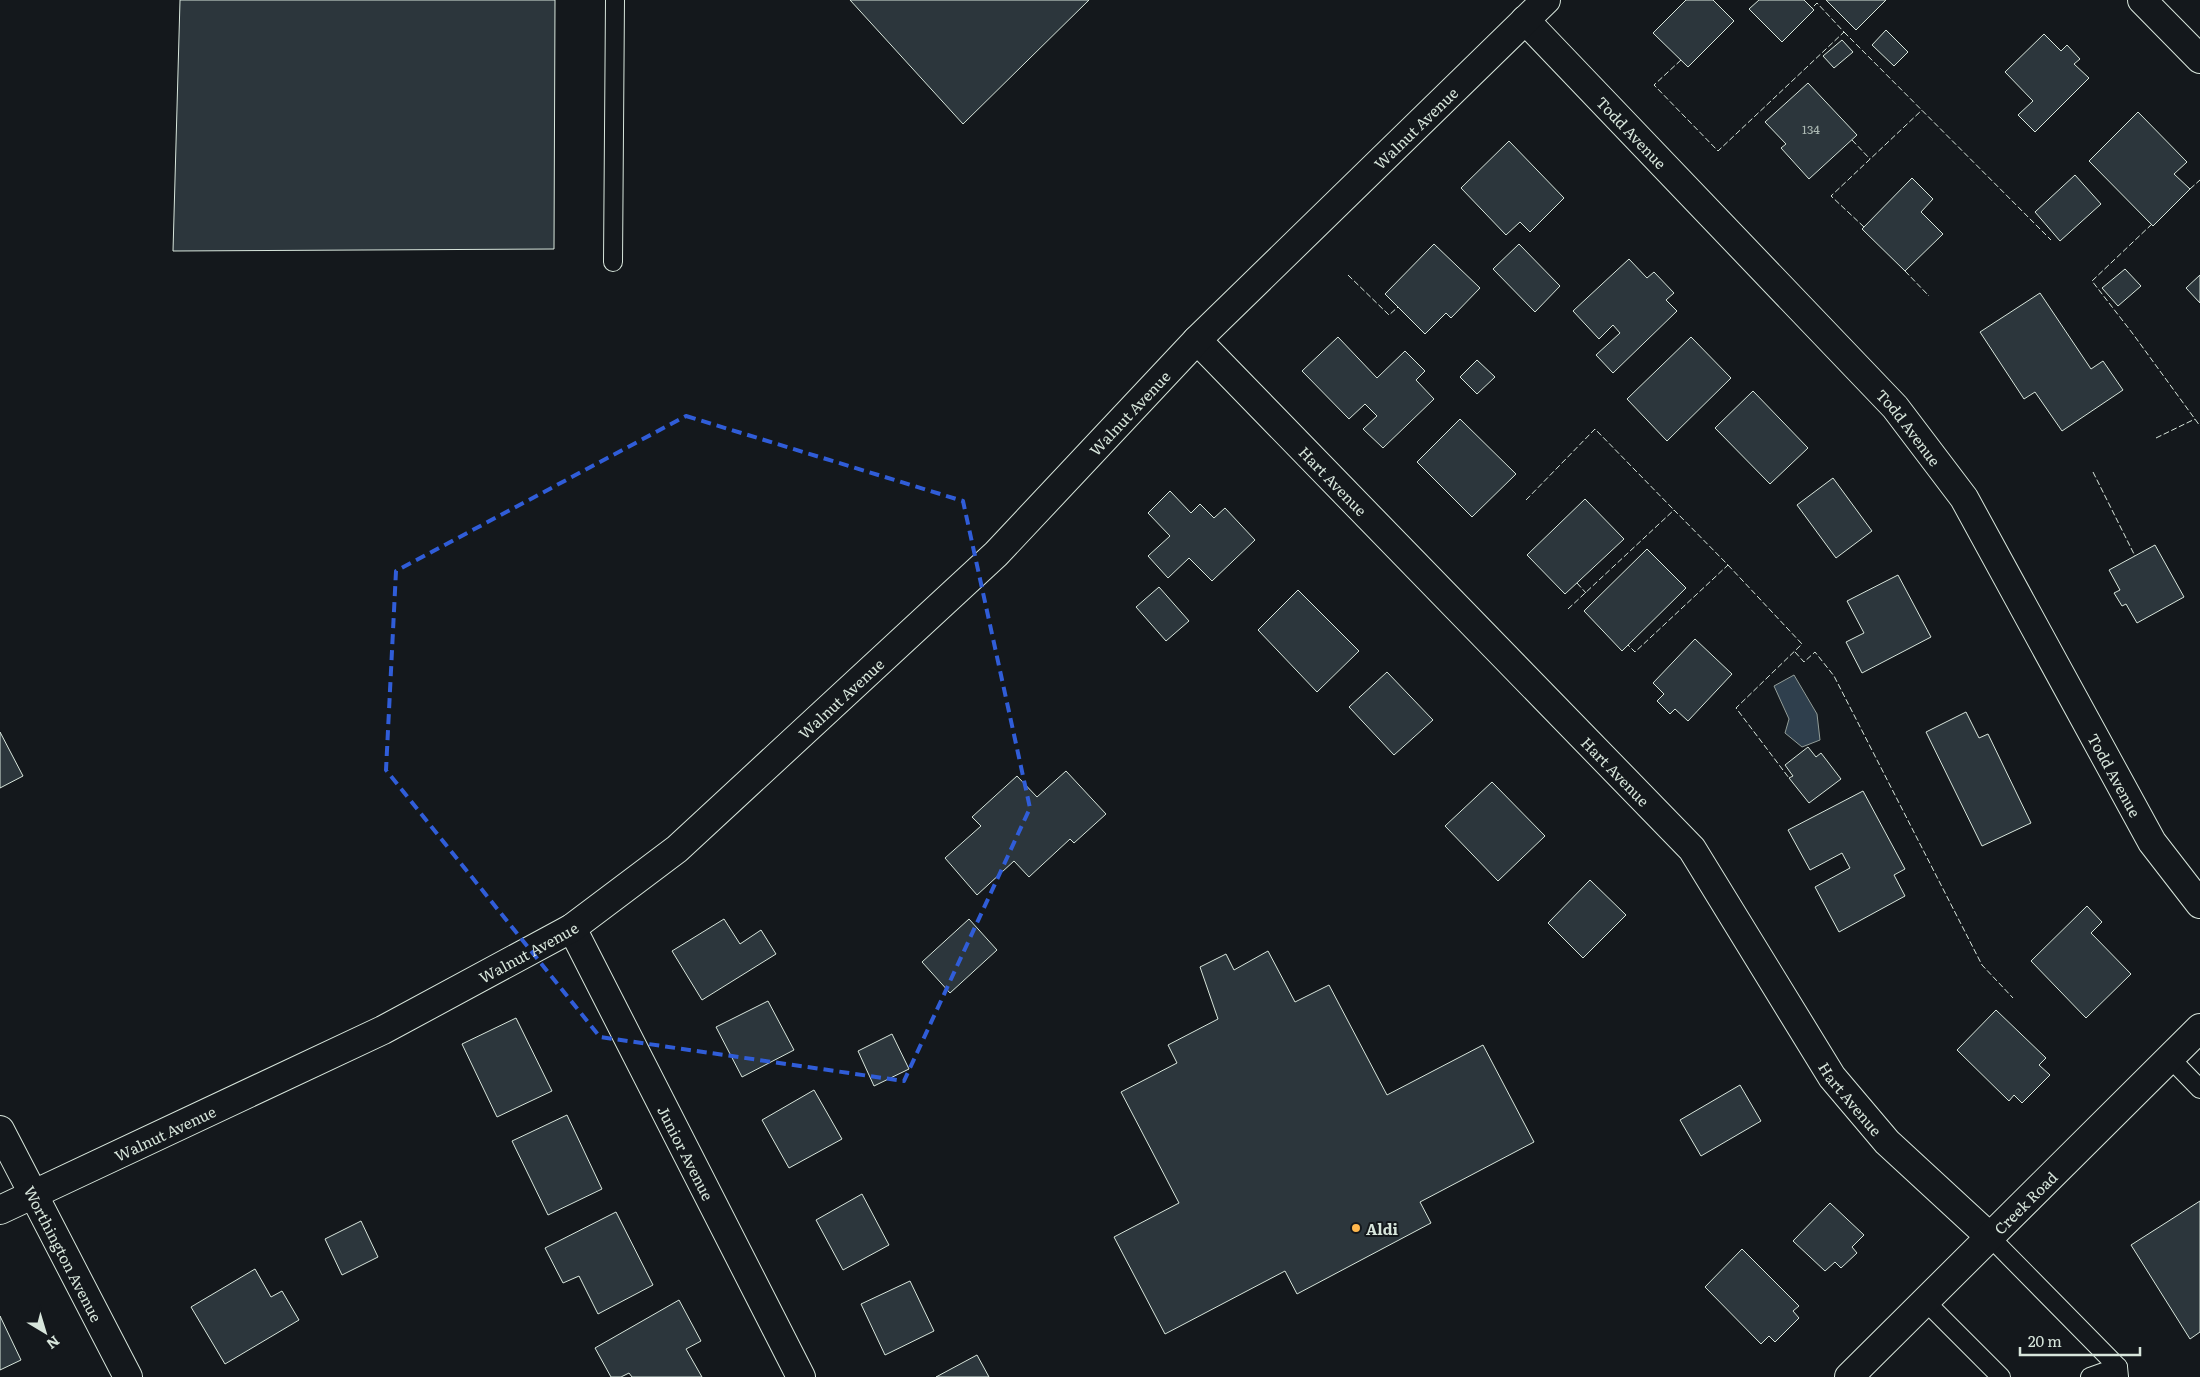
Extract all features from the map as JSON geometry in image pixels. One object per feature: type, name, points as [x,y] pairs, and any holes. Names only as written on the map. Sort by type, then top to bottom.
[{"type":"street","name":"Walnut Avenue","points":[[0,1210],[383,1030],[572,928],[677,849],[996,554],[1196,340],[1546,0]]},
{"type":"street","points":[[2142,0],[2200,59]]},
{"type":"street","name":"Todd Avenue","points":[[1525,20],[1895,407],[1964,498],[2152,842],[2200,904]]},
{"type":"street","name":"Hart Avenue","points":[[1196,340],[1692,849],[1832,1077],[1887,1142],[1990,1237]]},
{"type":"street","name":"Junior Avenue","points":[[572,928],[801,1377]]},
{"type":"street","name":"Creek Road","points":[[1849,1377],[2200,1028]]},
{"type":"street","name":"Worthington Avenue","points":[[0,1130],[128,1377]]},
{"type":"lane","points":[[614,262],[615,0]]},
{"type":"lane","points":[[2170,1058],[2200,1089]]},
{"type":"lane","points":[[1990,1237],[2118,1372]]},
{"type":"lane","points":[[1925,1301],[2001,1377]]},
{"type":"lane","points":[[2090,1377],[2118,1372]]},
{"type":"highlighted area","points":[[686,416],[963,501],[1030,808],[904,1081],[600,1037],[386,770],[396,571]]},
{"type":"water","points":[[1794,675],[1817,714],[1820,740],[1802,747],[1785,733],[1789,719],[1774,686]]},
{"type":"building","points":[[180,0],[555,0],[554,249],[173,251]]},
{"type":"building","points":[[850,0],[1089,0],[963,124]]},
{"type":"building","points":[[1686,0],[1713,0],[1734,21],[1688,67],[1653,33]]},
{"type":"building","points":[[1759,0],[1804,0],[1814,10],[1782,42],[1749,9]]},
{"type":"building","points":[[1826,0],[1886,0],[1856,30]]},
{"type":"building","points":[[1886,30],[1908,52],[1894,66],[1872,45]]},
{"type":"building","points":[[2044,34],[2061,51],[2067,45],[2080,59],[2074,64],[2089,78],[2035,132],[2018,115],[2033,101],[2005,72]]},
{"type":"building","points":[[1842,40],[1853,52],[1834,68],[1823,56]]},
{"type":"building","points":[[1808,83],[1857,135],[1809,179],[1781,148],[1786,144],[1765,122]]},
{"type":"building","points":[[2138,112],[2187,162],[2174,174],[2190,189],[2153,226],[2089,161]]},
{"type":"building","points":[[1509,141],[1564,198],[1530,232],[1520,222],[1506,235],[1461,188]]},
{"type":"building","points":[[2075,175],[2101,204],[2060,241],[2035,212]]},
{"type":"building","points":[[1912,178],[1933,199],[1921,212],[1943,234],[1905,271],[1862,229]]},
{"type":"building","points":[[1434,244],[1480,288],[1451,318],[1446,313],[1425,334],[1385,294]]},
{"type":"building","points":[[1519,244],[1560,286],[1535,312],[1493,269]]},
{"type":"building","points":[[1629,259],[1647,278],[1654,272],[1674,293],[1666,300],[1677,311],[1613,373],[1596,355],[1620,333],[1613,325],[1599,339],[1573,311]]},
{"type":"building","points":[[2125,269],[2141,286],[2118,306],[2102,288]]},
{"type":"building","points":[[2200,275],[2200,303],[2186,288]]},
{"type":"building","points":[[2040,293],[2091,369],[2103,361],[2123,390],[2062,431],[2035,392],[2024,399],[1980,332]]},
{"type":"building","points":[[1338,337],[1377,378],[1405,351],[1425,371],[1416,380],[1434,399],[1383,448],[1363,429],[1377,416],[1365,404],[1349,419],[1302,371]]},
{"type":"building","points":[[1691,337],[1731,378],[1667,441],[1627,399]]},
{"type":"building","points":[[1477,360],[1495,377],[1477,394],[1460,377]]},
{"type":"building","points":[[1753,391],[1808,448],[1770,484],[1715,428]]},
{"type":"building","points":[[1460,419],[1516,474],[1472,517],[1417,462]]},
{"type":"building","points":[[1833,478],[1872,531],[1836,558],[1797,505]]},
{"type":"building","points":[[1170,491],[1191,513],[1200,504],[1214,518],[1225,508],[1255,540],[1212,581],[1189,558],[1168,578],[1148,556],[1170,536],[1148,513]]},
{"type":"building","points":[[1585,499],[1624,539],[1565,594],[1527,555]]},
{"type":"building","points":[[2155,545],[2184,597],[2137,623],[2126,604],[2122,606],[2114,593],[2120,590],[2109,570]]},
{"type":"building","points":[[1647,549],[1686,588],[1622,651],[1584,611]]},
{"type":"building","points":[[1898,575],[1931,637],[1862,673],[1846,642],[1864,633],[1847,601]]},
{"type":"building","points":[[1159,587],[1189,621],[1166,641],[1136,607]]},
{"type":"building","points":[[1298,590],[1359,651],[1317,692],[1258,630]]},
{"type":"building","points":[[1695,639],[1732,674],[1688,721],[1675,709],[1670,714],[1657,701],[1664,694],[1653,683]]},
{"type":"building","points":[[1387,672],[1433,720],[1394,755],[1349,707]]},
{"type":"building","points":[[1966,712],[1979,738],[1988,734],[2031,823],[1982,846],[1926,732]]},
{"type":"building","points":[[0,732],[23,776],[0,788]]},
{"type":"building","points":[[1808,747],[1816,757],[1821,753],[1841,779],[1809,803],[1789,778],[1793,776],[1785,765]]},
{"type":"building","points":[[1066,771],[1106,814],[1074,843],[1070,839],[1029,877],[1014,861],[977,895],[945,858],[981,826],[972,817],[1017,776],[1037,797]]},
{"type":"building","points":[[1492,782],[1545,836],[1498,881],[1445,826]]},
{"type":"building","points":[[1863,791],[1905,869],[1894,875],[1905,896],[1839,932],[1815,887],[1850,868],[1842,853],[1810,870],[1788,830]]},
{"type":"building","points":[[1590,880],[1626,915],[1583,958],[1548,923]]},
{"type":"building","points":[[2087,906],[2102,922],[2091,933],[2131,974],[2086,1018],[2031,961]]},
{"type":"building","points":[[724,919],[740,944],[761,930],[776,954],[702,1000],[672,951]]},
{"type":"building","points":[[969,919],[997,950],[950,993],[922,962]]},
{"type":"building","points":[[1268,951],[1295,1002],[1329,985],[1387,1095],[1483,1045],[1534,1142],[1420,1202],[1431,1223],[1297,1294],[1285,1271],[1165,1334],[1114,1237],[1179,1203],[1121,1092],[1177,1063],[1168,1045],[1218,1019],[1200,967],[1226,954],[1234,970]]},
{"type":"building","points":[[768,1001],[794,1050],[742,1077],[716,1027]]},
{"type":"building","points":[[1996,1010],[2046,1058],[2039,1065],[2050,1075],[2022,1103],[2014,1095],[2009,1101],[1957,1050]]},
{"type":"building","points":[[516,1018],[552,1091],[497,1117],[462,1044]]},
{"type":"building","points":[[892,1034],[909,1069],[874,1086],[858,1051]]},
{"type":"building","points":[[1740,1085],[1761,1121],[1701,1156],[1680,1120]]},
{"type":"building","points":[[814,1090],[842,1139],[789,1168],[762,1120]]},
{"type":"building","points":[[567,1115],[602,1189],[548,1215],[512,1141]]},
{"type":"building","points":[[862,1194],[889,1245],[843,1270],[816,1220]]},
{"type":"building","points":[[2200,1201],[2200,1332],[2190,1339],[2131,1245]]},
{"type":"building","points":[[1830,1203],[1864,1235],[1852,1247],[1857,1253],[1841,1268],[1835,1262],[1825,1271],[1793,1241]]},
{"type":"building","points":[[616,1212],[653,1285],[598,1314],[579,1276],[563,1283],[545,1248]]},
{"type":"building","points":[[361,1221],[378,1257],[342,1275],[325,1239]]},
{"type":"building","points":[[1742,1249],[1799,1306],[1793,1311],[1799,1318],[1775,1342],[1769,1336],[1761,1344],[1705,1287]]},
{"type":"building","points":[[255,1269],[271,1297],[282,1291],[299,1320],[225,1364],[191,1307]]},
{"type":"building","points":[[910,1281],[934,1331],[885,1355],[861,1304]]},
{"type":"building","points":[[679,1300],[701,1341],[686,1349],[702,1377],[632,1377],[629,1373],[621,1377],[611,1377],[595,1348]]},
{"type":"building","points":[[0,1316],[21,1360],[0,1370]]},
{"type":"building","points":[[977,1355],[989,1377],[936,1377]]},
{"type":"fence","points":[[1681,60],[1654,85],[1718,151],[1844,32],[1817,3],[1812,8]]},
{"type":"fence","points":[[1844,32],[2051,240]]},
{"type":"fence","points":[[1864,227],[1831,196],[1922,110]]},
{"type":"fence","points":[[1852,140],[1870,159]]},
{"type":"fence","points":[[2190,189],[2200,180]]},
{"type":"fence","points":[[2152,224],[2092,281],[2200,426]]},
{"type":"fence","points":[[1905,271],[1929,296]]},
{"type":"fence","points":[[1348,275],[1389,315],[1398,307]]},
{"type":"fence","points":[[2156,438],[2195,419]]},
{"type":"fence","points":[[1526,500],[1595,429],[1674,510]]},
{"type":"fence","points":[[2093,472],[2135,556]]},
{"type":"fence","points":[[1568,609],[1674,510],[1728,565],[1635,652],[1628,645]]},
{"type":"fence","points":[[1728,565],[1802,644],[1736,708],[1789,778]]},
{"type":"fence","points":[[1577,583],[1586,593]]},
{"type":"fence","points":[[1795,652],[1804,662],[1815,652],[1834,676],[1982,965],[2013,998]]},
{"type":"place","name":"Aldi","points":[[1356,1228]]}]
